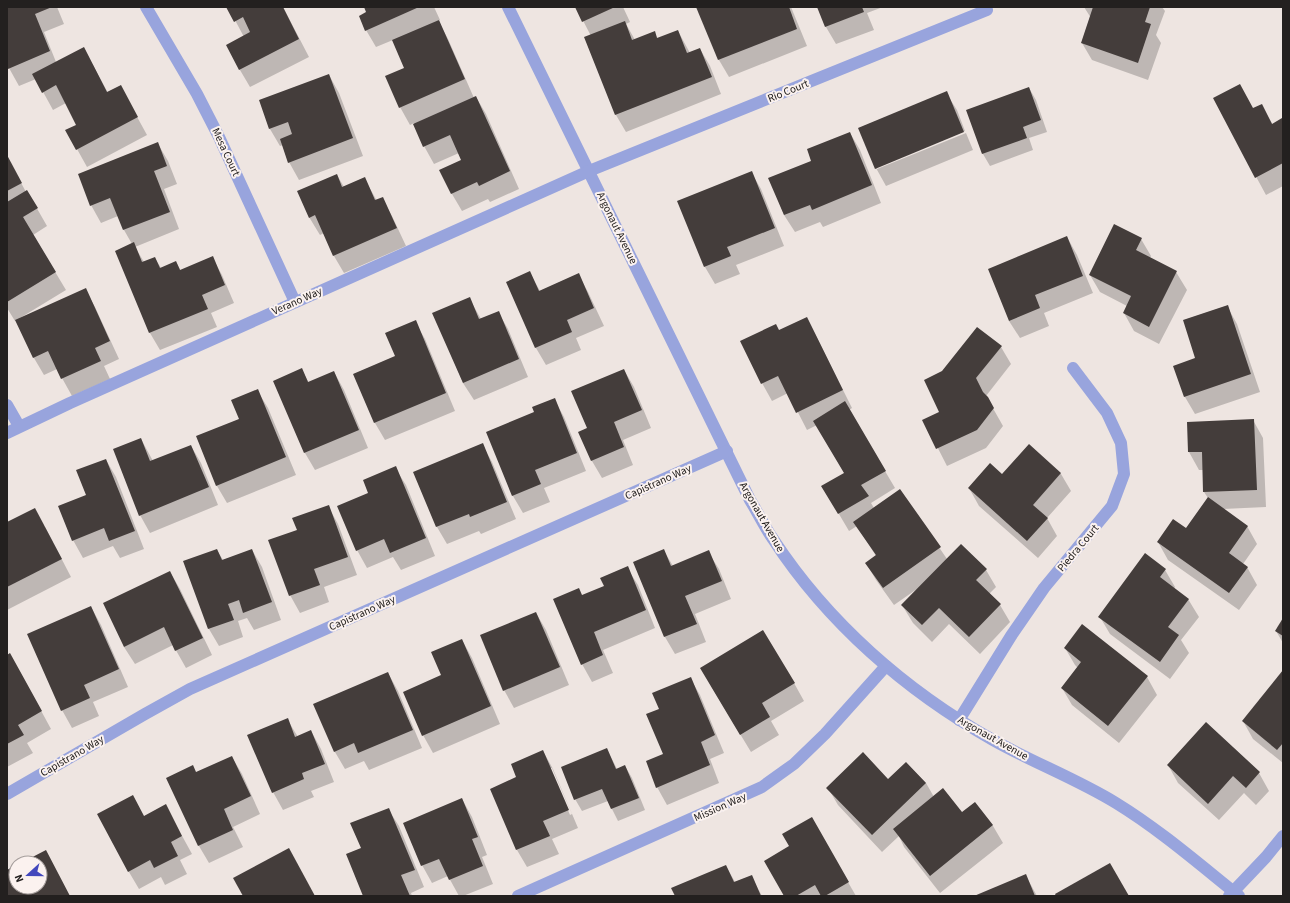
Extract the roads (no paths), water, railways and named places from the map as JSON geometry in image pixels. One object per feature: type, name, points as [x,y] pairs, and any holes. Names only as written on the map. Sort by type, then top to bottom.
[{"type":"street","name":"Mesa Court","points":[[146,7],[193,88],[219,137],[294,302]]},
{"type":"street","name":"Argonaut Avenue","points":[[508,7],[750,500],[772,539],[801,578],[831,614],[886,666],[921,694],[994,741],[1084,785],[1116,803],[1154,828],[1234,894]]},
{"type":"street","name":"Rio Court","points":[[589,171],[987,10]]},
{"type":"street","name":"Verano Way","points":[[7,433],[294,302],[589,171]]},
{"type":"street","name":"Piedra Court","points":[[960,720],[1011,636],[1044,588],[1112,506],[1124,474],[1121,443],[1107,413],[1073,368]]},
{"type":"street","points":[[7,405],[20,426]]},
{"type":"street","name":"Capistrano Way","points":[[7,794],[190,689],[726,451]]},
{"type":"street","name":"Mission Way","points":[[518,896],[762,787],[794,764],[825,734],[886,666]]},
{"type":"street","points":[[1234,894],[1283,836]]}]
